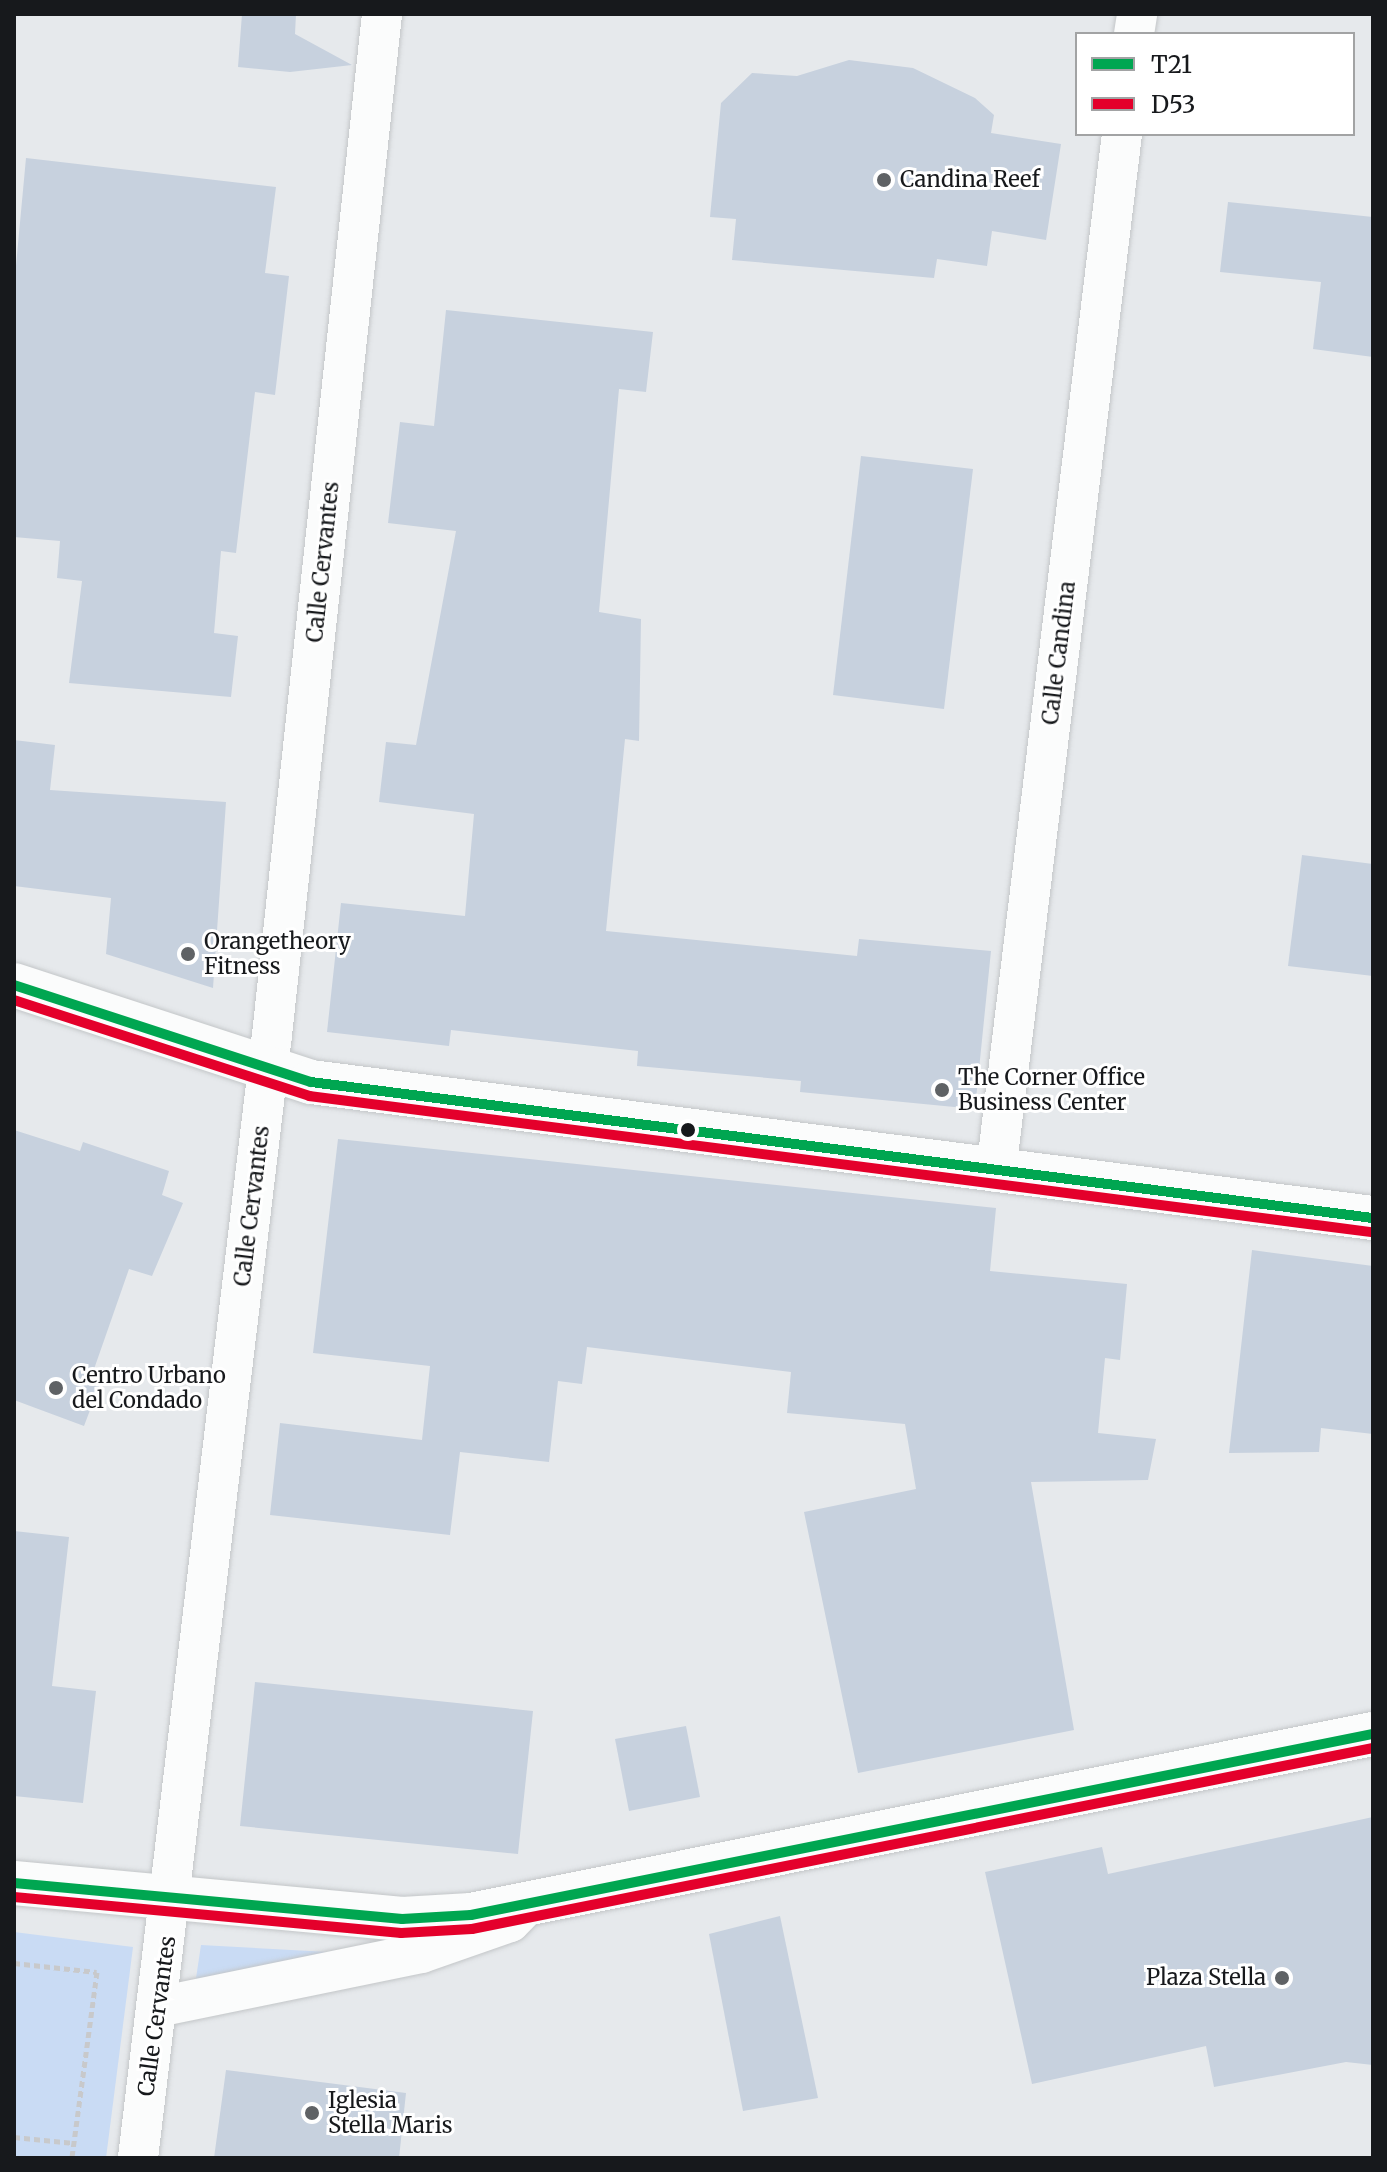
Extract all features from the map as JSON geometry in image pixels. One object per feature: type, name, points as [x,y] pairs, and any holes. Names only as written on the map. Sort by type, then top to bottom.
[{"type":"street","name":"Calle Cervantes","points":[[138,2158],[172,1901],[268,1069],[382,14]]},
{"type":"street","name":"Calle Candina","points":[[996,1172],[1122,136]]},
{"type":"street","points":[[14,985],[311,1082],[1373,1218]]},
{"type":"street","points":[[14,1883],[172,1901],[402,1919],[471,1915],[534,1899],[1373,1734]]},
{"type":"street","points":[[158,2007],[421,1953],[510,1922],[534,1899]]},
{"type":"path","points":[[14,1963],[97,1972],[72,2158]]},
{"type":"path","points":[[14,2137],[74,2143]]},
{"type":"shaded area","points":[[14,1932],[133,1947],[106,2158],[14,2158]]},
{"type":"shaded area","points":[[201,1945],[365,1954],[195,1985]]},
{"type":"building","points":[[242,14],[296,14],[295,34],[352,65],[290,72],[238,67]]},
{"type":"building","name":"Candina Reef","points":[[849,60],[913,68],[975,98],[994,115],[991,133],[1061,144],[1046,240],[992,231],[987,266],[937,259],[934,278],[732,260],[736,219],[710,217],[721,103],[752,73],[797,76]]},
{"type":"building","points":[[26,158],[276,187],[265,273],[289,276],[275,395],[255,392],[236,553],[221,551],[214,633],[238,636],[231,697],[69,683],[82,581],[57,578],[60,541],[14,537],[14,287]]},
{"type":"building","points":[[1228,202],[1373,217],[1373,357],[1313,349],[1321,282],[1220,272]]},
{"type":"building","points":[[446,310],[653,332],[646,392],[619,389],[599,612],[641,619],[639,741],[625,739],[606,931],[857,956],[859,939],[991,951],[975,1109],[800,1092],[801,1081],[637,1066],[638,1051],[451,1030],[449,1046],[327,1032],[341,903],[465,916],[474,814],[379,802],[386,742],[416,745],[456,531],[388,523],[400,422],[434,426]]},
{"type":"building","points":[[861,456],[973,469],[944,709],[833,695]]},
{"type":"building","points":[[14,740],[55,745],[50,790],[226,802],[213,988],[106,954],[111,898],[14,886]]},
{"type":"building","points":[[1302,855],[1373,864],[1373,976],[1288,966]]},
{"type":"building","points":[[14,1130],[80,1151],[83,1142],[169,1171],[162,1195],[183,1203],[152,1276],[129,1269],[93,1372],[103,1376],[84,1426],[14,1400]]},
{"type":"building","points":[[338,1139],[996,1208],[990,1271],[1127,1284],[1120,1360],[1105,1358],[1098,1433],[1156,1439],[1148,1480],[1031,1482],[1074,1730],[858,1773],[804,1512],[916,1489],[905,1424],[787,1413],[791,1372],[587,1347],[582,1384],[558,1381],[549,1462],[460,1452],[450,1535],[270,1515],[280,1423],[422,1440],[430,1366],[313,1353]]},
{"type":"building","points":[[1252,1250],[1373,1266],[1373,1434],[1321,1428],[1319,1452],[1229,1453]]},
{"type":"building","points":[[14,1531],[69,1537],[52,1686],[96,1691],[83,1803],[14,1796]]},
{"type":"building","points":[[255,1682],[533,1711],[518,1854],[240,1826]]},
{"type":"building","points":[[686,1726],[700,1797],[629,1811],[615,1739]]},
{"type":"building","points":[[1373,1817],[1373,2065],[1346,2062],[1214,2087],[1206,2046],[1032,2084],[985,1872],[1102,1847],[1108,1874]]},
{"type":"building","points":[[780,1916],[818,2098],[743,2111],[709,1934]]},
{"type":"building","name":"Iglesia Stella Maris","points":[[226,2070],[406,2093],[399,2158],[214,2158]]},
{"type":"transit line","name":"T21","points":[[14,985],[311,1082],[1373,1218]]},
{"type":"transit line","name":"D53","points":[[14,1000],[309,1096],[1371,1232]]},
{"type":"transit line","name":"T21","points":[[14,1883],[402,1919],[471,1915],[1373,1734]]},
{"type":"transit line","name":"D53","points":[[14,1897],[401,1933],[472,1929],[1373,1748]]},
{"type":"place","name":"Candina Reef","points":[[884,180]]},
{"type":"place","name":"Orangetheory Fitness","points":[[188,954]]},
{"type":"place","name":"The Corner Office Business Center","points":[[942,1090]]},
{"type":"place","name":"Centro Urbano del Condado","points":[[56,1388]]},
{"type":"place","name":"Plaza Stella","points":[[1282,1978]]},
{"type":"place","name":"Iglesia Stella Maris","points":[[312,2113]]}]
